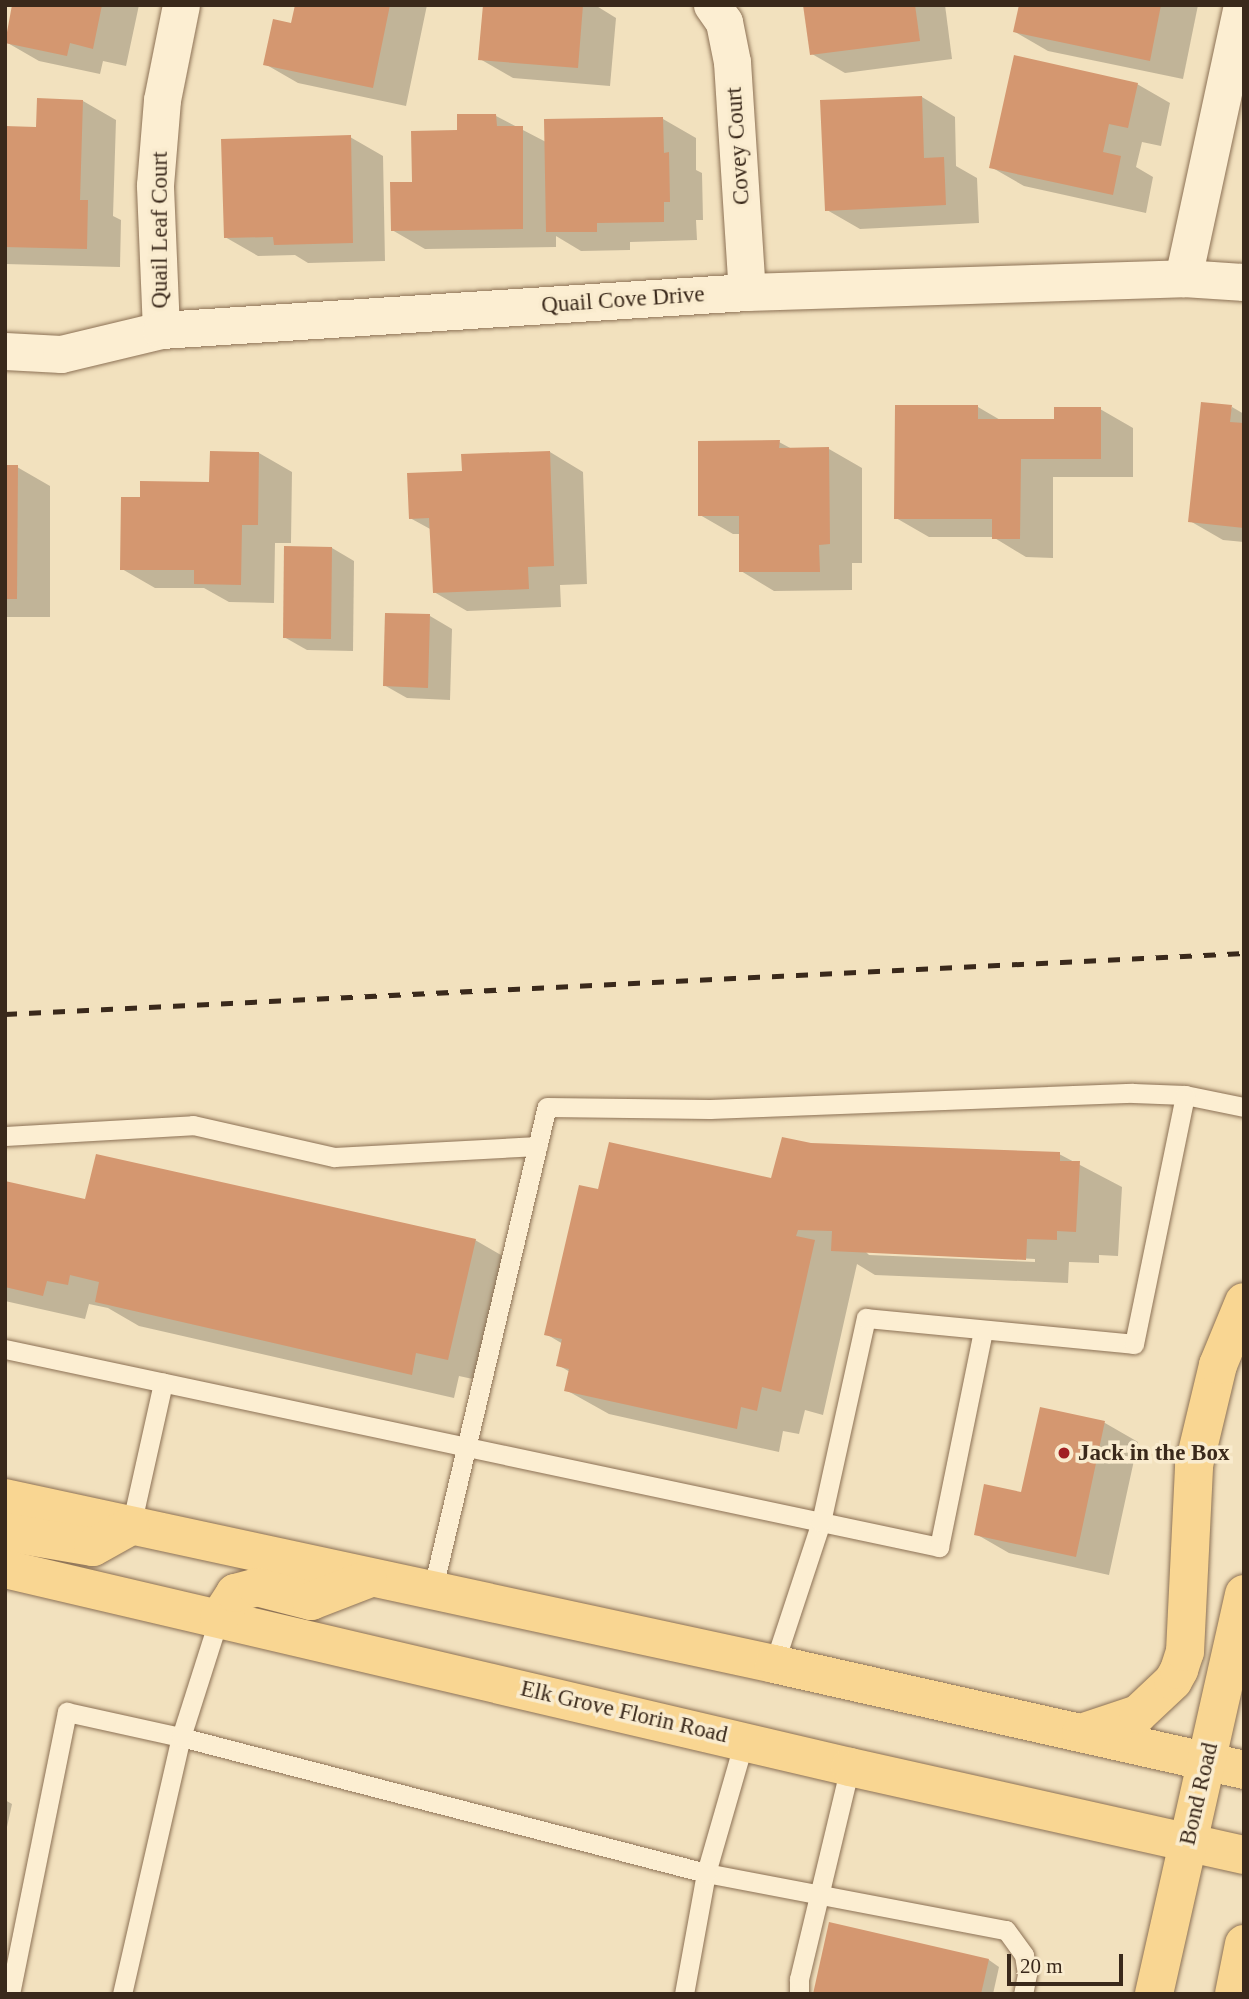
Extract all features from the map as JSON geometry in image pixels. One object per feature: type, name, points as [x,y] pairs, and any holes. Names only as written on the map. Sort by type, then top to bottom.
[{"type":"main road","points":[[1080,1733],[1138,1714],[1173,1681],[1179,1670],[1185,1652],[1194,1465],[1218,1364],[1244,1302]]},
{"type":"main road","points":[[5,1498],[368,1579],[774,1664],[1244,1770]]},
{"type":"main road","points":[[5,1532],[93,1546],[131,1526]]},
{"type":"main road","name":"Elk Grove Florin Road","points":[[5,1569],[850,1767],[1244,1855]]},
{"type":"main road","points":[[219,1618],[235,1593],[257,1587],[311,1601],[368,1579]]},
{"type":"main road","name":"Bond Road","points":[[1154,1994],[1244,1594]]},
{"type":"main road","points":[[1234,1994],[1244,1944]]},
{"type":"street","name":"Quail Leaf Court","points":[[161,330],[155,185],[162,100],[181,5]]},
{"type":"street","name":"Covey Court","points":[[712,5],[724,22],[732,62],[747,292]]},
{"type":"street","points":[[1183,278],[1242,5]]},
{"type":"street","name":"Quail Cove Drive","points":[[5,351],[61,354],[161,330],[747,292],[1183,278],[1244,282]]},
{"type":"lane","points":[[774,1664],[821,1522],[866,1318],[1134,1344],[1185,1094]]},
{"type":"lane","points":[[432,1592],[547,1107],[710,1109],[973,1098],[1185,1094],[1244,1107]]},
{"type":"lane","points":[[5,1136],[193,1125],[334,1157],[538,1146]]},
{"type":"lane","points":[[5,1349],[939,1547],[983,1330]]},
{"type":"lane","points":[[131,1526],[163,1383]]},
{"type":"lane","points":[[122,1994],[181,1737],[219,1618]]},
{"type":"lane","points":[[10,1994],[13,1942],[66,1712],[181,1737],[706,1873],[1006,1930],[1024,1955],[1027,1974],[1023,1994]]},
{"type":"lane","points":[[684,1994],[706,1873],[744,1741]]},
{"type":"lane","points":[[799,1994],[799,1979],[850,1767]]},
{"type":"building","points":[[12,5],[102,5],[93,49],[70,43],[67,56],[5,43]]},
{"type":"building","points":[[295,5],[390,5],[373,88],[263,65],[273,19],[291,23]]},
{"type":"building","points":[[483,5],[583,5],[578,68],[478,60]]},
{"type":"building","points":[[803,5],[915,5],[920,41],[810,55]]},
{"type":"building","points":[[1019,5],[1161,5],[1150,61],[1013,32]]},
{"type":"building","points":[[1014,55],[1138,83],[1128,128],[1109,124],[1103,152],[1121,156],[1113,195],[989,168]]},
{"type":"building","points":[[922,96],[924,158],[944,157],[946,205],[825,211],[820,100]]},
{"type":"building","points":[[37,98],[83,100],[80,200],[88,200],[87,249],[5,247],[5,126],[36,127]]},
{"type":"building","points":[[457,114],[496,114],[497,126],[523,126],[523,229],[391,231],[390,182],[412,182],[411,131],[457,130]]},
{"type":"building","points":[[663,117],[664,153],[669,152],[670,202],[664,202],[664,222],[597,223],[597,232],[546,232],[544,119]]},
{"type":"building","points":[[351,135],[353,243],[274,245],[273,237],[224,238],[221,139]]},
{"type":"building","points":[[1201,402],[1232,405],[1230,422],[1244,423],[1244,528],[1188,522]]},
{"type":"building","points":[[895,405],[978,405],[978,419],[1054,419],[1054,407],[1101,407],[1101,459],[1021,459],[1020,539],[992,539],[992,519],[894,519]]},
{"type":"building","points":[[780,440],[779,448],[829,447],[830,544],[819,545],[820,572],[739,572],[739,516],[698,516],[698,441]]},
{"type":"building","points":[[210,451],[259,452],[258,525],[242,525],[241,585],[194,584],[194,570],[120,570],[121,497],[140,497],[140,481],[209,482]]},
{"type":"building","points":[[550,451],[554,566],[528,567],[529,589],[433,593],[429,518],[409,519],[407,473],[462,471],[461,454]]},
{"type":"building","points":[[5,465],[18,465],[17,599],[5,599]]},
{"type":"building","points":[[284,546],[332,547],[331,639],[283,638]]},
{"type":"building","points":[[385,613],[430,614],[428,688],[383,686]]},
{"type":"building","points":[[782,1137],[811,1143],[1060,1152],[1060,1161],[1080,1161],[1076,1232],[1057,1231],[1057,1240],[1027,1239],[1026,1260],[831,1251],[832,1231],[798,1230],[796,1236],[815,1240],[781,1392],[762,1387],[757,1411],[741,1407],[737,1429],[564,1391],[569,1369],[556,1366],[562,1339],[544,1335],[579,1185],[598,1189],[609,1142],[771,1178]]},
{"type":"building","points":[[96,1154],[476,1239],[448,1360],[416,1353],[412,1375],[95,1302],[99,1282],[70,1275],[68,1285],[47,1281],[43,1296],[5,1287],[5,1181],[85,1199]]},
{"type":"building","name":"Jack in the Box","points":[[1040,1407],[1105,1421],[1076,1557],[974,1535],[984,1484],[1021,1492]]},
{"type":"building","points":[[829,1922],[989,1959],[981,1994],[813,1994]]},
{"type":"railway","points":[[5,1014],[1244,953]]},
{"type":"place","name":"Jack in the Box","points":[[1064,1453]]}]
